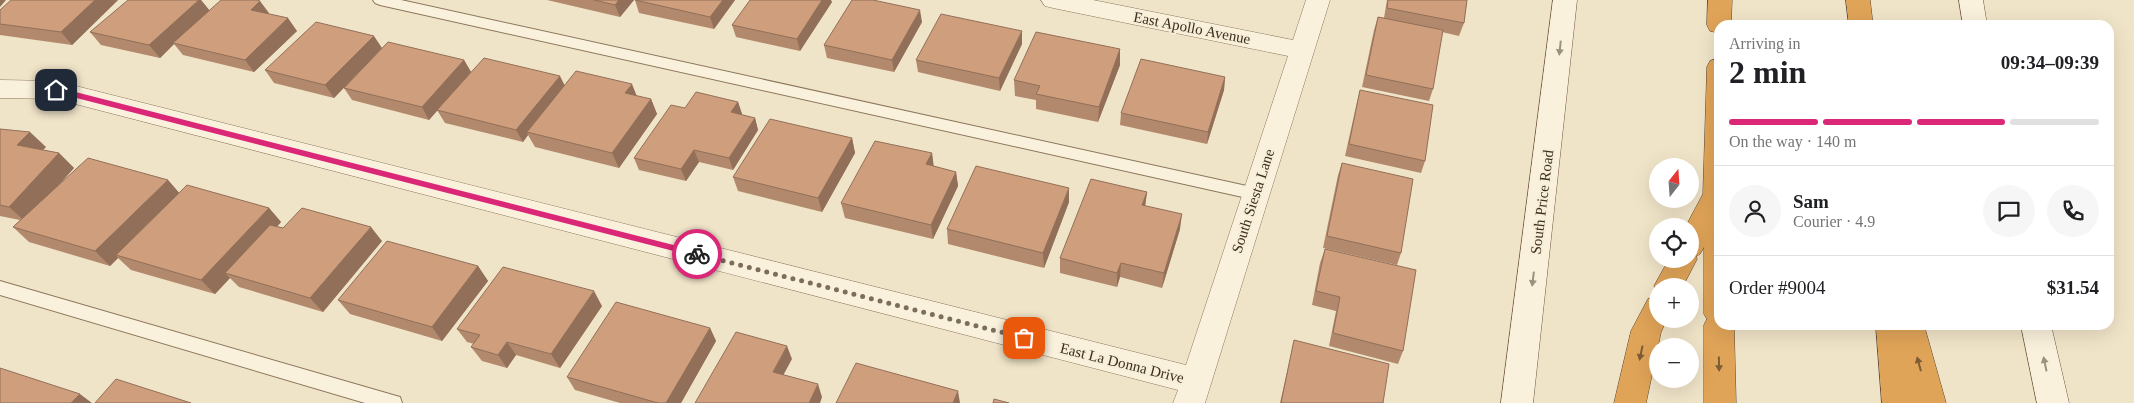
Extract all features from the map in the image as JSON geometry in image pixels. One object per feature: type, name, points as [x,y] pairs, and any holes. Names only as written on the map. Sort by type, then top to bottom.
[{"type":"highway","points":[[1719,20],[1720,0]]},
{"type":"highway","points":[[1858,0],[1860,20]]},
{"type":"highway","points":[[1699,229],[1714,201]]},
{"type":"highway","points":[[1630,403],[1646,331],[1649,325]]},
{"type":"highway","points":[[1719,330],[1720,403]]},
{"type":"highway","points":[[1891,330],[1898,403]]},
{"type":"highway","points":[[1910,330],[1930,403]]},
{"type":"street","name":"East Apollo Avenue","points":[[1053,0],[1302,50]]},
{"type":"street","name":"South Siesta Lane","points":[[1192,392],[1318,0]]},
{"type":"street","name":"South Price Road","points":[[1517,403],[1565,0]]},
{"type":"street","points":[[1971,0],[1975,20]]},
{"type":"street","name":"East La Donna Drive","points":[[0,89],[56,90],[1192,392]]},
{"type":"street","points":[[2037,330],[2053,403]]},
{"type":"lane","points":[[380,0],[1256,194]]},
{"type":"lane","points":[[0,288],[393,403]]},
{"type":"building","points":[[11,0],[95,0],[61,32],[0,24],[0,10]]},
{"type":"building","points":[[128,0],[199,0],[149,45],[90,32]]},
{"type":"building","points":[[221,0],[257,0],[260,1],[251,10],[288,18],[245,60],[173,43]]},
{"type":"building","points":[[594,0],[619,0],[615,5]]},
{"type":"building","points":[[635,0],[723,0],[710,17]]},
{"type":"building","points":[[750,0],[822,0],[797,39],[732,25]]},
{"type":"building","points":[[852,0],[873,0],[920,10],[892,60],[824,45]]},
{"type":"building","points":[[1388,0],[1467,0],[1464,23],[1387,8]]},
{"type":"building","points":[[941,14],[1022,31],[999,78],[916,60]]},
{"type":"building","points":[[1378,17],[1443,30],[1433,89],[1366,75]]},
{"type":"building","points":[[316,22],[374,36],[325,85],[265,70]]},
{"type":"building","points":[[1036,32],[1120,49],[1099,107],[1036,94],[1040,86],[1014,80]]},
{"type":"building","points":[[388,42],[464,60],[422,107],[344,88]]},
{"type":"building","points":[[484,58],[560,76],[516,130],[437,110]]},
{"type":"building","points":[[1141,59],[1225,77],[1208,132],[1121,113]]},
{"type":"building","points":[[576,71],[632,84],[625,93],[651,99],[612,153],[527,132]]},
{"type":"building","points":[[1360,90],[1433,105],[1425,161],[1349,144]]},
{"type":"building","points":[[696,92],[738,102],[731,112],[755,118],[729,158],[694,150],[681,169],[634,158],[671,105],[685,108]]},
{"type":"building","points":[[770,119],[852,138],[818,198],[733,177]]},
{"type":"building","points":[[0,129],[30,132],[17,145],[59,153],[9,207],[0,205]]},
{"type":"building","points":[[875,141],[932,153],[926,164],[956,172],[931,225],[841,203]]},
{"type":"building","points":[[88,158],[168,180],[95,251],[13,227]]},
{"type":"building","points":[[1342,163],[1413,179],[1401,253],[1327,236]]},
{"type":"building","points":[[976,166],[1069,188],[1043,253],[947,229]]},
{"type":"building","points":[[1091,179],[1147,192],[1142,205],[1182,214],[1164,273],[1121,263],[1117,273],[1060,258]]},
{"type":"building","points":[[187,185],[269,208],[201,280],[116,255]]},
{"type":"building","points":[[302,208],[371,227],[310,298],[225,273],[270,225],[283,228]]},
{"type":"building","points":[[387,241],[478,266],[432,327],[338,300]]},
{"type":"building","points":[[1325,249],[1416,270],[1403,351],[1333,333],[1340,297],[1316,291]]},
{"type":"building","points":[[503,267],[594,291],[551,354],[507,342],[498,355],[471,347],[480,335],[457,329]]},
{"type":"building","points":[[616,302],[710,328],[666,403],[658,403],[567,377]]},
{"type":"building","points":[[736,332],[787,346],[773,372],[818,384],[809,403],[695,403]]},
{"type":"building","points":[[1294,340],[1389,364],[1383,403],[1281,403]]},
{"type":"building","points":[[856,363],[958,391],[953,403],[836,403]]},
{"type":"building","points":[[0,368],[80,394],[71,403],[0,403]]},
{"type":"building","points":[[116,379],[191,403],[95,403]]},
{"type":"building","points":[[994,399],[1009,403],[993,403]]},
{"type":"way so far","points":[[697,254],[1024,338]]},
{"type":"route","points":[[56,90],[697,254]]}]
